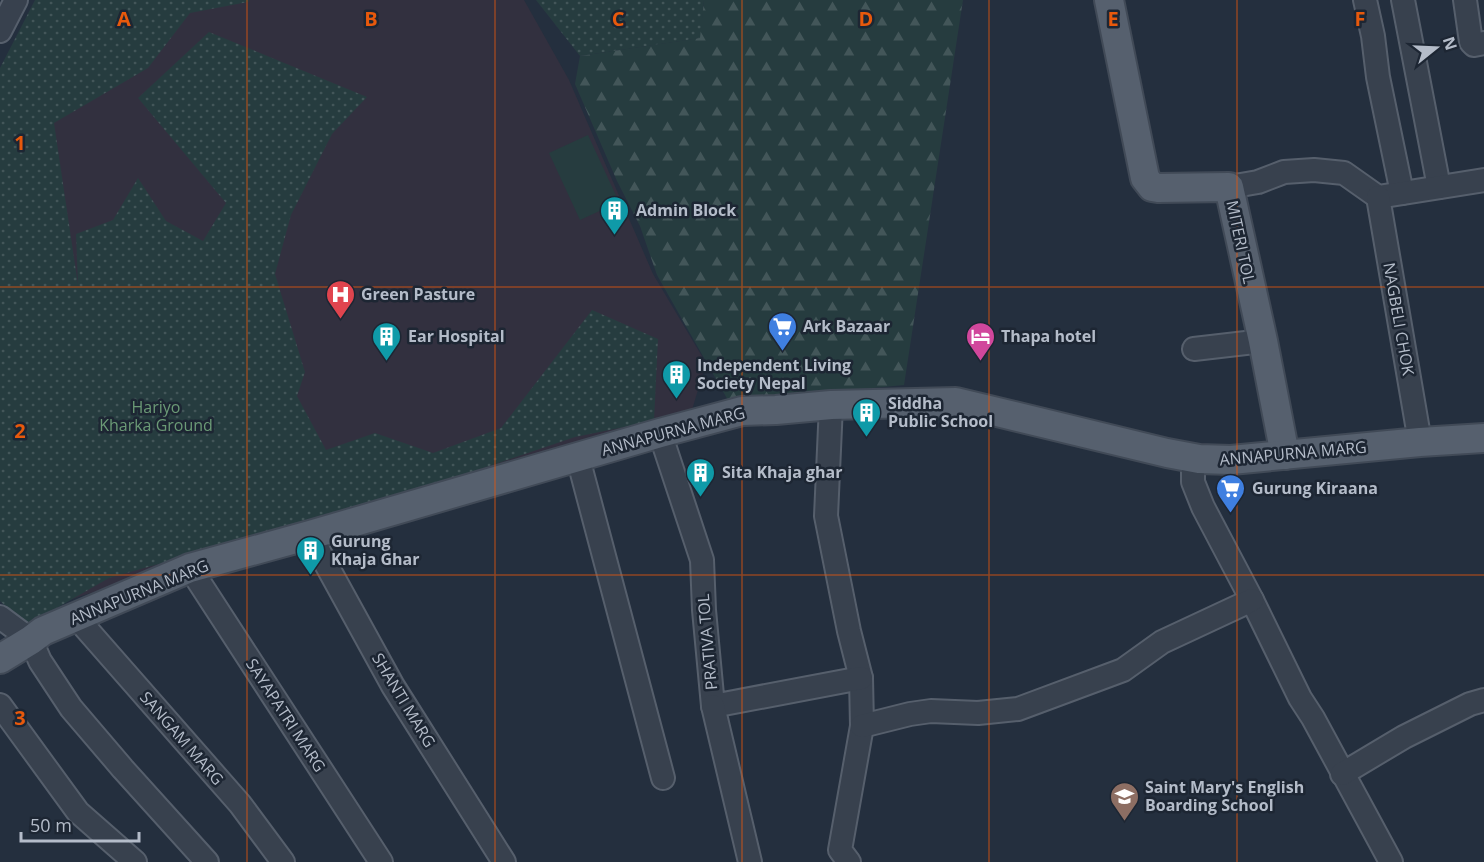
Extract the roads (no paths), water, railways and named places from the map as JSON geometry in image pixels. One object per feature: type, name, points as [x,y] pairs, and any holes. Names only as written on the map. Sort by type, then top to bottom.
[{"type":"main road","name":"MITERI TOL","points":[[1109,0],[1145,178],[1152,187],[1158,188],[1229,187],[1285,455]]},
{"type":"main road","name":"ANNAPURNA MARG","points":[[0,659],[43,631],[190,568],[742,411],[831,405],[956,402],[1199,459],[1231,460],[1484,438]]},
{"type":"street","points":[[0,31],[16,0]]},
{"type":"street","points":[[1365,0],[1402,193]]},
{"type":"street","points":[[1403,0],[1439,187]]},
{"type":"street","points":[[1465,0],[1471,42],[1474,45],[1484,44]]},
{"type":"street","points":[[1229,187],[1258,182],[1284,172],[1314,170],[1344,173],[1378,197],[1484,180]]},
{"type":"street","name":"NAGBELI CHOK","points":[[1378,197],[1420,442]]},
{"type":"street","points":[[1194,349],[1263,341]]},
{"type":"street","points":[[831,405],[826,516],[849,631],[861,678],[862,726],[840,858]]},
{"type":"street","name":"PRATIVA TOL","points":[[660,433],[702,560],[713,706],[861,678]]},
{"type":"street","points":[[578,458],[663,778]]},
{"type":"street","points":[[1199,459],[1192,467],[1193,482],[1203,507],[1300,698],[1391,862]]},
{"type":"street","name":"SHANTI MARG","points":[[310,535],[393,686],[504,862]]},
{"type":"street","name":"SAYAPATRI MARG","points":[[190,568],[381,862]]},
{"type":"street","points":[[862,726],[931,711],[978,713],[1018,708],[1124,670],[1162,642],[1252,600]]},
{"type":"street","name":"SANGAM MARG","points":[[76,616],[240,804],[283,862]]},
{"type":"street","points":[[0,617],[32,640],[40,661],[71,708],[207,862]]},
{"type":"street","points":[[1342,774],[1404,737],[1470,704],[1484,700]]},
{"type":"street","points":[[0,705],[78,812],[135,862]]},
{"type":"street","points":[[713,706],[750,862]]},
{"type":"place","name":"Admin Block","points":[[615,236]]},
{"type":"place","name":"Green Pasture","points":[[340,320]]},
{"type":"place","name":"Ark Bazaar","points":[[782,352]]},
{"type":"place","name":"Ear Hospital","points":[[387,362]]},
{"type":"place","name":"Thapa hotel","points":[[980,362]]},
{"type":"place","name":"Independent Living Society Nepal","points":[[676,400]]},
{"type":"place","name":"Siddha Public School","points":[[867,438]]},
{"type":"place","name":"Sita Khaja ghar","points":[[701,498]]},
{"type":"place","name":"Gurung Kiraana","points":[[1231,514]]},
{"type":"place","name":"Gurung Khaja Ghar","points":[[310,576]]},
{"type":"place","name":"Saint Mary's English Boarding School","points":[[1124,822]]},
{"type":"park label","name":"Hariyo Kharka Ground","points":[[156,416]]}]
